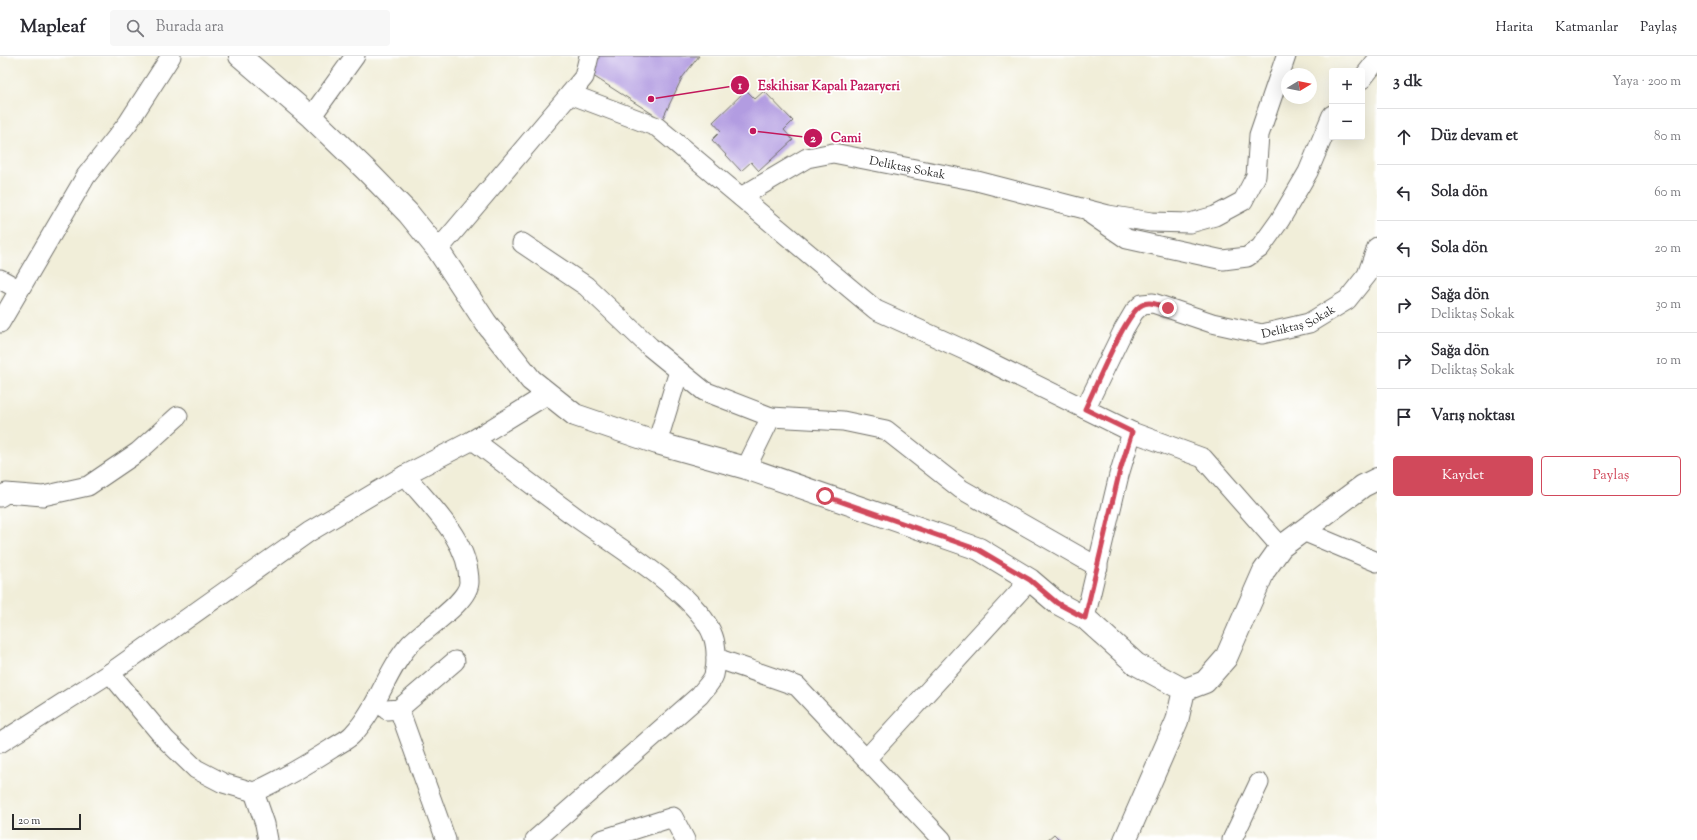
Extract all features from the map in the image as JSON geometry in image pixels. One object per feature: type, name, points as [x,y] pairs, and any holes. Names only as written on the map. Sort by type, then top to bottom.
[{"type":"street","points":[[0,323],[18,289],[86,176],[128,123],[171,56]]},
{"type":"street","points":[[240,56],[311,117],[402,208],[438,250],[500,341],[531,380],[575,415],[657,443],[746,468],[979,550],[1030,580],[1057,603],[1085,618],[1136,664],[1184,690],[1205,682],[1226,658],[1264,571],[1281,547],[1363,486],[1377,479]]},
{"type":"street","points":[[311,117],[355,56]]},
{"type":"street","points":[[438,250],[570,94],[584,76],[589,56]]},
{"type":"street","name":"Deliktaş Sokak","points":[[740,197],[807,158],[833,153],[977,181],[1108,215],[1151,222],[1190,223],[1215,216],[1243,201],[1256,176],[1259,135],[1286,56]]},
{"type":"street","points":[[1365,75],[1377,60]]},
{"type":"street","points":[[570,94],[657,128],[876,310],[971,353],[1132,432],[1203,458],[1281,547]]},
{"type":"street","name":"Deliktaş Sokak","points":[[1081,208],[1127,239],[1223,260],[1247,257],[1260,248],[1280,220],[1308,172],[1329,123]]},
{"type":"street","points":[[522,244],[586,286],[650,347],[704,391],[771,417],[843,421],[886,430],[961,489],[1098,566]]},
{"type":"street","name":"Deliktaş Sokak","points":[[1085,409],[1124,329],[1134,312],[1142,304],[1153,303],[1212,323],[1262,334],[1309,323],[1347,300],[1367,275],[1377,247]]},
{"type":"street","points":[[0,279],[18,289]]},
{"type":"street","points":[[657,443],[679,371]]},
{"type":"street","points":[[0,743],[110,673],[309,532],[405,475],[473,440],[548,394]]},
{"type":"street","points":[[0,497],[6,493],[43,496],[88,486],[138,452],[178,416]]},
{"type":"street","points":[[746,468],[771,417]]},
{"type":"street","points":[[1085,618],[1119,474],[1132,432]]},
{"type":"street","points":[[473,440],[576,518],[637,560],[682,595],[704,619],[713,636],[716,658],[714,676],[700,695],[535,840]]},
{"type":"street","points":[[110,673],[165,739],[196,769],[223,783],[254,792],[291,775],[353,735],[371,711],[390,671],[410,644],[462,600],[469,584],[467,563],[455,537],[405,475]]},
{"type":"street","points":[[1303,531],[1377,562]]},
{"type":"street","points":[[866,759],[1030,580]]},
{"type":"street","points":[[716,658],[797,686],[942,840]]},
{"type":"street","points":[[371,711],[399,709],[455,661]]},
{"type":"street","points":[[1125,840],[1176,722],[1184,690]]},
{"type":"street","points":[[399,709],[446,840]]},
{"type":"street","points":[[1232,840],[1259,783]]},
{"type":"street","points":[[254,792],[265,824],[268,840]]},
{"type":"street","points":[[601,840],[673,818],[685,840]]},
{"type":"building","points":[[595,56],[699,56],[682,78],[662,120],[590,74]]},
{"type":"building","points":[[746,90],[755,99],[764,91],[793,121],[784,130],[793,140],[759,171],[751,162],[741,171],[712,140],[721,131],[713,122]]},
{"type":"building","points":[[1054,834],[1060,840],[1047,840]]},
{"type":"place","name":"Eskihisar Kapalı Pazaryeri","points":[[651,99]]},
{"type":"place","name":"Cami","points":[[753,131]]},
{"type":"route","points":[[825,496],[979,550],[1030,580],[1057,603],[1085,618],[1119,474],[1132,432],[1085,409],[1124,329],[1134,312],[1142,304],[1153,303],[1168,308]]}]
